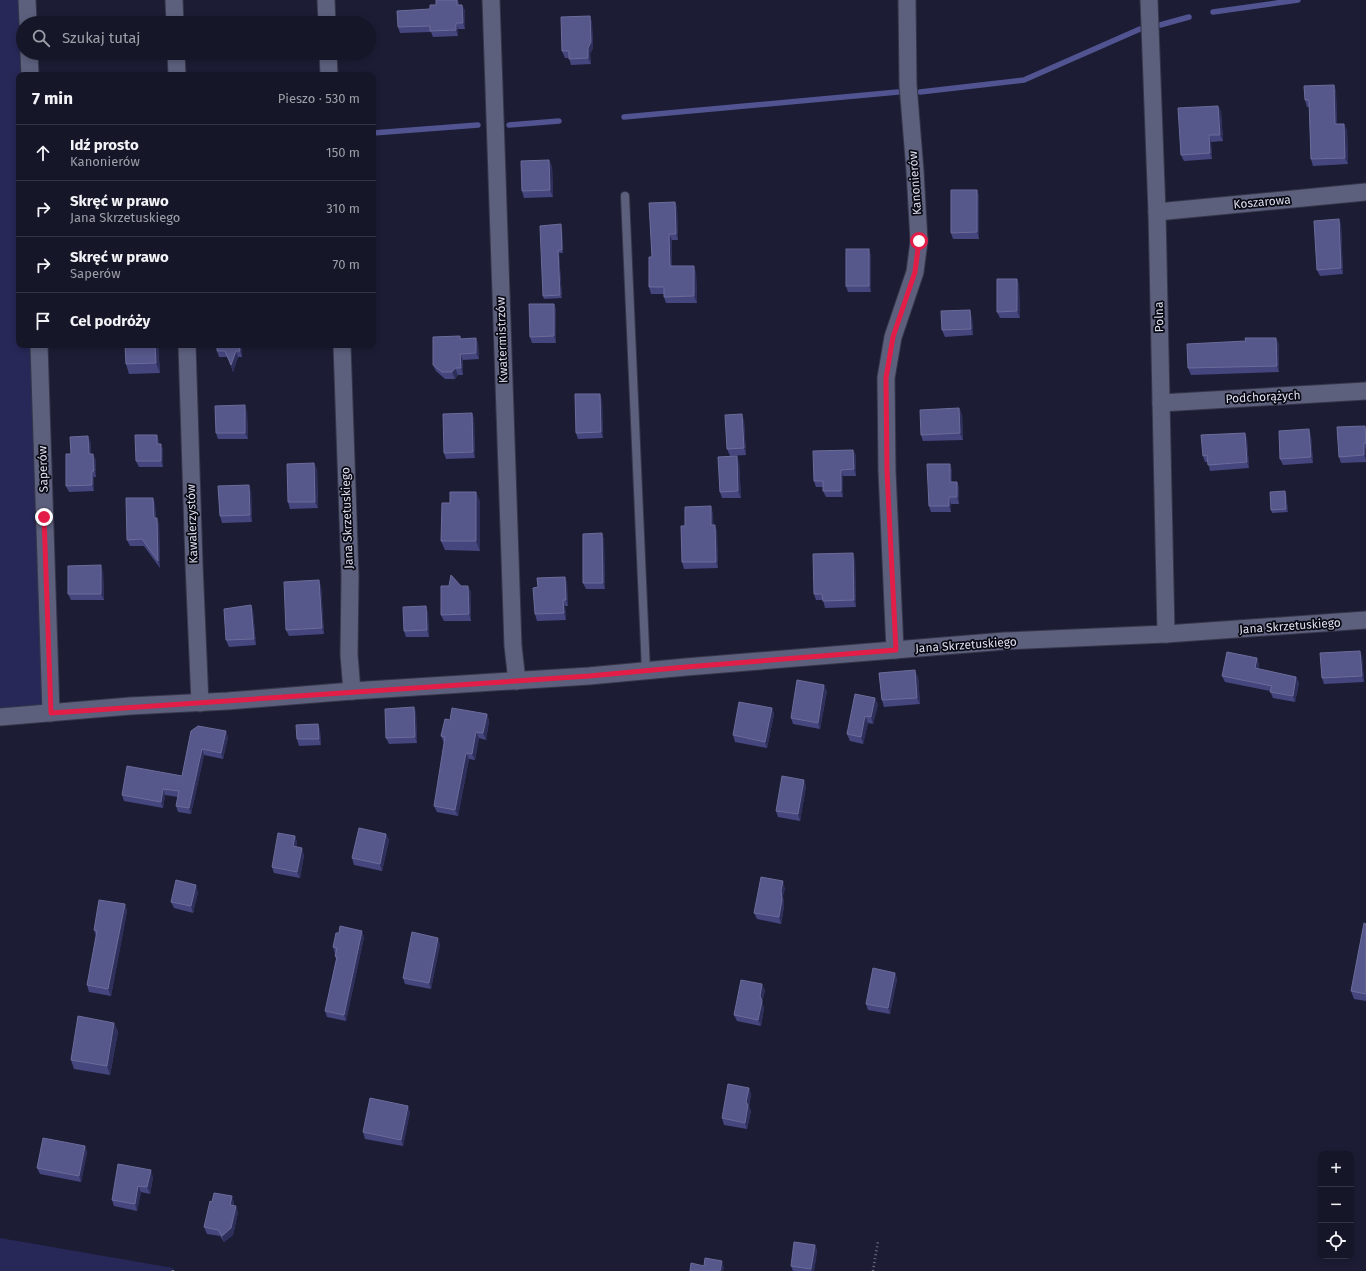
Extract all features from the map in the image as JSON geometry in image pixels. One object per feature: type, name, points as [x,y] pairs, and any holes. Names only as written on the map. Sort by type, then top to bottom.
[{"type":"street","points":[[27,0],[28,16]]},
{"type":"street","points":[[174,0],[175,16]]},
{"type":"street","points":[[326,0],[327,16]]},
{"type":"street","name":"Kwatermistrzów","points":[[491,0],[512,638],[517,681]]},
{"type":"street","name":"Kanonierów","points":[[896,650],[887,471],[886,378],[893,337],[915,272],[919,241],[908,86],[907,0]]},
{"type":"street","name":"Polna","points":[[1149,0],[1157,212],[1166,634]]},
{"type":"street","points":[[29,60],[30,72]]},
{"type":"street","points":[[176,60],[177,72]]},
{"type":"street","points":[[329,60],[330,72]]},
{"type":"street","name":"Koszarowa","points":[[1157,212],[1366,192]]},
{"type":"street","name":"Saperów","points":[[39,348],[51,713]]},
{"type":"street","name":"Kawalerzystów","points":[[187,348],[200,703]]},
{"type":"street","name":"Jana Skrzetuskiego","points":[[342,348],[350,576],[349,656],[352,692]]},
{"type":"street","name":"Podchorążych","points":[[1161,403],[1366,391]]},
{"type":"street","name":"Jana Skrzetuskiego","points":[[0,717],[589,676],[1005,641],[1166,634],[1366,620]]},
{"type":"lane","points":[[625,196],[646,671]]},
{"type":"path","points":[[873,1271],[878,1241]]},
{"type":"shaded area","points":[[0,0],[27,0],[24,16],[16,16],[16,60],[25,60],[29,72],[16,72],[16,348],[39,348],[51,713],[0,717]]},
{"type":"shaded area","points":[[0,1238],[173,1268],[173,1271],[0,1271]]},
{"type":"building","points":[[436,0],[457,0],[457,5],[462,5],[463,23],[456,23],[456,30],[430,31],[430,26],[398,27],[397,11],[430,9],[430,5],[436,5]]},
{"type":"building","points":[[590,16],[591,42],[588,48],[588,58],[569,59],[569,51],[562,51],[561,17]]},
{"type":"building","points":[[1334,85],[1335,124],[1344,124],[1345,158],[1311,159],[1309,100],[1305,100],[1304,86]]},
{"type":"building","points":[[1218,106],[1220,135],[1209,135],[1210,153],[1181,155],[1178,108]]},
{"type":"building","points":[[549,160],[550,190],[522,191],[521,161]]},
{"type":"building","points":[[951,190],[977,190],[977,232],[951,233]]},
{"type":"building","points":[[675,202],[676,234],[669,234],[670,266],[694,266],[694,296],[664,297],[664,287],[649,287],[649,257],[652,257],[649,203]]},
{"type":"building","points":[[1339,219],[1341,268],[1317,270],[1314,221]]},
{"type":"building","points":[[561,224],[562,250],[558,250],[560,295],[543,296],[540,226]]},
{"type":"building","points":[[846,249],[869,249],[869,286],[846,286]]},
{"type":"building","points":[[997,279],[1017,279],[1017,311],[997,312]]},
{"type":"building","points":[[529,304],[554,304],[554,336],[530,337]]},
{"type":"building","points":[[970,310],[971,329],[942,330],[941,311]]},
{"type":"building","points":[[460,336],[460,339],[476,338],[476,353],[460,354],[461,368],[455,368],[452,372],[442,372],[433,365],[433,337]]},
{"type":"building","points":[[1245,338],[1276,338],[1277,366],[1188,368],[1187,344],[1246,341]]},
{"type":"building","points":[[125,348],[155,348],[156,363],[126,364]]},
{"type":"building","points":[[217,348],[240,348],[240,351],[236,351],[231,365],[225,351],[217,351]]},
{"type":"building","points":[[575,394],[600,394],[601,432],[576,433]]},
{"type":"building","points":[[245,405],[245,433],[216,433],[215,406]]},
{"type":"building","points":[[959,408],[960,433],[921,435],[920,410]]},
{"type":"building","points":[[472,413],[473,452],[444,453],[443,414]]},
{"type":"building","points":[[742,414],[744,448],[727,449],[725,415]]},
{"type":"building","points":[[1365,426],[1366,443],[1364,443],[1364,455],[1339,457],[1337,427]]},
{"type":"building","points":[[1309,429],[1311,457],[1280,459],[1279,431]]},
{"type":"building","points":[[1245,433],[1247,462],[1208,465],[1207,455],[1203,456],[1201,435]]},
{"type":"building","points":[[135,435],[157,435],[157,444],[161,444],[161,461],[136,461]]},
{"type":"building","points":[[88,436],[89,454],[93,454],[94,471],[92,471],[92,485],[66,486],[66,454],[71,454],[70,437]]},
{"type":"building","points":[[853,450],[854,469],[841,470],[841,491],[823,491],[823,481],[814,481],[813,451]]},
{"type":"building","points":[[737,456],[738,491],[720,492],[718,457]]},
{"type":"building","points":[[314,463],[315,502],[288,502],[287,464]]},
{"type":"building","points":[[927,464],[950,464],[950,482],[957,482],[957,497],[949,497],[949,506],[929,506]]},
{"type":"building","points":[[249,485],[250,515],[220,516],[218,486]]},
{"type":"building","points":[[1285,491],[1286,509],[1271,510],[1270,492]]},
{"type":"building","points":[[450,492],[476,492],[476,541],[441,541],[442,503],[450,503]]},
{"type":"building","points":[[126,498],[153,498],[154,518],[157,518],[158,561],[142,539],[127,540]]},
{"type":"building","points":[[711,506],[711,525],[715,525],[716,562],[682,562],[681,526],[685,526],[685,507]]},
{"type":"building","points":[[602,533],[603,583],[583,583],[583,534]]},
{"type":"building","points":[[853,553],[854,600],[823,601],[822,594],[814,594],[813,554]]},
{"type":"building","points":[[101,565],[101,594],[68,594],[68,566]]},
{"type":"building","points":[[451,575],[461,586],[468,586],[469,614],[441,615],[441,586],[449,586]]},
{"type":"building","points":[[565,577],[566,600],[563,600],[564,613],[535,614],[533,588],[538,587],[537,578]]},
{"type":"building","points":[[319,580],[322,628],[286,630],[284,582]]},
{"type":"building","points":[[251,605],[254,639],[226,640],[224,609]]},
{"type":"building","points":[[426,606],[427,630],[404,631],[403,607]]},
{"type":"building","points":[[1360,651],[1362,676],[1322,678],[1320,653]]},
{"type":"building","points":[[1227,652],[1257,658],[1255,668],[1296,677],[1293,696],[1270,692],[1272,686],[1222,676]]},
{"type":"building","points":[[915,670],[917,698],[882,700],[879,673]]},
{"type":"building","points":[[797,680],[824,685],[818,723],[791,718]]},
{"type":"building","points":[[855,694],[875,698],[871,717],[865,716],[861,737],[847,734]]},
{"type":"building","points":[[739,702],[772,708],[765,742],[733,735]]},
{"type":"building","points":[[414,707],[415,737],[386,738],[385,709]]},
{"type":"building","points":[[452,708],[487,714],[483,733],[476,732],[472,754],[466,753],[455,810],[434,806],[445,737],[441,736],[445,719],[450,720]]},
{"type":"building","points":[[318,724],[319,739],[297,739],[296,725]]},
{"type":"building","points":[[198,726],[226,731],[221,753],[202,749],[189,808],[176,806],[179,791],[163,789],[161,802],[122,795],[127,766],[182,776],[191,731]]},
{"type":"building","points":[[782,776],[804,780],[798,814],[776,811]]},
{"type":"building","points":[[359,828],[386,834],[380,864],[352,858]]},
{"type":"building","points":[[278,833],[295,836],[293,846],[302,848],[297,872],[272,867]]},
{"type":"building","points":[[761,877],[783,881],[779,917],[754,913]]},
{"type":"building","points":[[176,880],[196,885],[191,906],[171,902]]},
{"type":"building","points":[[99,900],[125,904],[108,989],[87,985],[97,931],[94,930]]},
{"type":"building","points":[[1364,923],[1366,924],[1366,994],[1351,991]]},
{"type":"building","points":[[340,926],[362,931],[344,1015],[325,1011],[337,957],[335,956],[337,948],[333,947],[336,933],[339,933]]},
{"type":"building","points":[[412,932],[438,938],[429,983],[403,978]]},
{"type":"building","points":[[873,968],[895,973],[888,1008],[866,1004]]},
{"type":"building","points":[[741,980],[762,984],[760,996],[762,1001],[758,1020],[734,1015]]},
{"type":"building","points":[[78,1016],[114,1023],[107,1066],[71,1060]]},
{"type":"building","points":[[728,1084],[749,1088],[746,1102],[748,1105],[745,1123],[722,1118]]},
{"type":"building","points":[[370,1098],[408,1106],[401,1140],[363,1132]]},
{"type":"building","points":[[43,1138],[85,1146],[79,1176],[37,1168]]},
{"type":"building","points":[[118,1164],[151,1170],[147,1187],[138,1186],[135,1204],[112,1200]]},
{"type":"building","points":[[214,1193],[232,1196],[230,1205],[236,1206],[231,1228],[222,1236],[218,1230],[204,1227],[210,1201],[212,1202]]},
{"type":"building","points":[[794,1242],[815,1245],[811,1269],[791,1266]]},
{"type":"building","points":[[705,1258],[722,1261],[720,1271],[690,1271],[691,1263],[704,1266]]},
{"type":"waterway","points":[[1213,12],[1298,0]]},
{"type":"waterway","points":[[1160,25],[1189,17]]},
{"type":"waterway","points":[[920,92],[1024,80],[1140,29]]},
{"type":"waterway","points":[[624,117],[898,92]]},
{"type":"waterway","points":[[509,125],[559,121]]},
{"type":"waterway","points":[[376,133],[478,125]]},
{"type":"route","points":[[44,517],[51,713],[130,706],[228,701],[589,676],[896,650],[887,471],[886,378],[893,337],[915,272],[919,241]]}]
